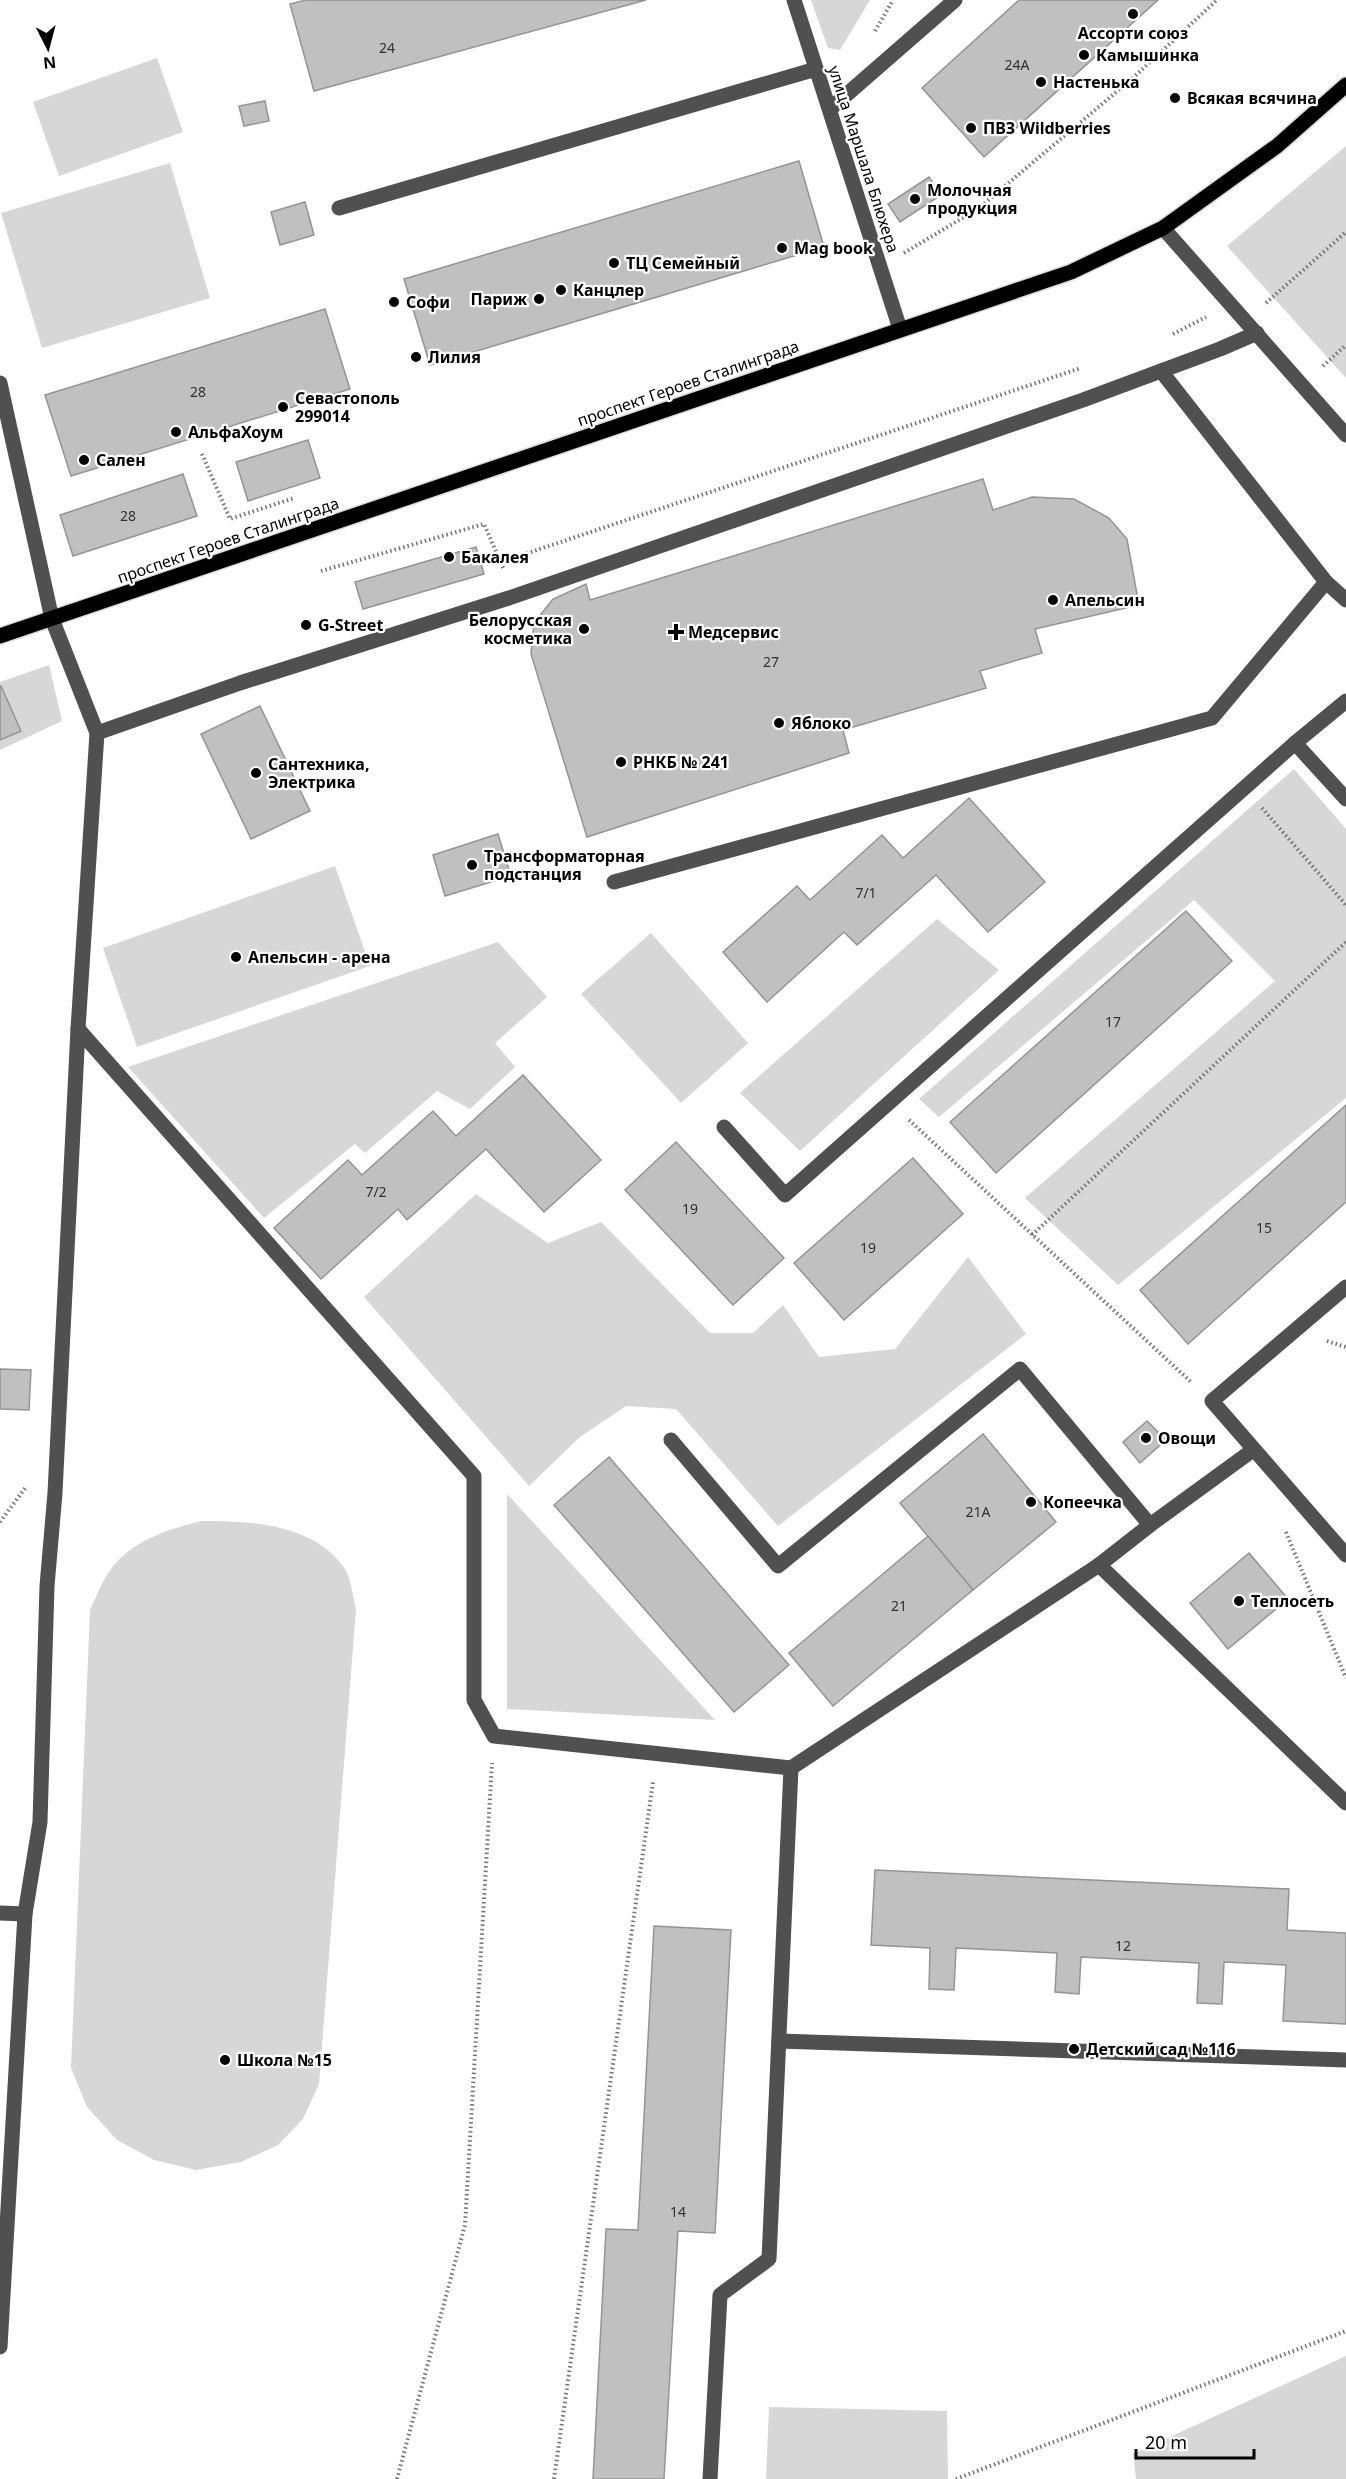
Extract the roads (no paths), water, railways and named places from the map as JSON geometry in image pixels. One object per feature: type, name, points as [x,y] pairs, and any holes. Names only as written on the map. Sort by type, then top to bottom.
[{"type":"main road","name":"проспект Героев Сталинграда","points":[[0,636],[900,328],[1071,272],[1163,228],[1277,147],[1346,85]]},
{"type":"street","name":"улица Маршала Блюхера","points":[[794,0],[900,328]]},
{"type":"street","points":[[830,109],[956,0]]},
{"type":"street","points":[[339,208],[816,69]]},
{"type":"street","points":[[1163,228],[1346,435]]},
{"type":"street","points":[[97,733],[240,683],[509,598],[1161,371],[1257,333]]},
{"type":"street","points":[[1161,371],[1326,582],[1346,600]]},
{"type":"street","points":[[0,384],[52,619],[97,733],[78,1029],[55,1481],[47,1586],[40,1822],[25,1914],[0,2347]]},
{"type":"street","points":[[614,882],[1212,718],[1326,582]]},
{"type":"street","points":[[724,1127],[785,1195],[1295,743],[1346,701]]},
{"type":"street","points":[[1295,743],[1346,799]]},
{"type":"street","points":[[78,1029],[474,1476],[474,1700],[494,1736],[791,1768],[1099,1565],[1253,1450]]},
{"type":"street","points":[[1346,1287],[1212,1401],[1346,1555]]},
{"type":"street","points":[[671,1440],[778,1566],[1020,1369],[1150,1525]]},
{"type":"street","points":[[1099,1565],[1346,1803]]},
{"type":"street","points":[[710,2479],[720,2295],[769,2259],[791,1768]]},
{"type":"street","points":[[0,1912],[25,1914]]},
{"type":"street","points":[[779,2041],[1346,2060]]},
{"type":"place","name":"Ассорти союз","points":[[1133,14]]},
{"type":"place","name":"Камышинка","points":[[1084,55]]},
{"type":"place","name":"Настенька","points":[[1041,82]]},
{"type":"place","name":"Всякая всячина","points":[[1175,98]]},
{"type":"place","name":"ПВЗ Wildberries","points":[[971,128]]},
{"type":"place","name":"Молочная продукция","points":[[915,199]]},
{"type":"place","name":"Mag book","points":[[782,248]]},
{"type":"place","name":"ТЦ Семейный","points":[[614,263]]},
{"type":"place","name":"Канцлер","points":[[561,290]]},
{"type":"place","name":"Париж","points":[[539,299]]},
{"type":"place","name":"Софи","points":[[394,302]]},
{"type":"place","name":"Лилия","points":[[416,357]]},
{"type":"place","name":"Севастополь 299014","points":[[283,407]]},
{"type":"place","name":"АльфаХоум","points":[[176,432]]},
{"type":"place","name":"Сален","points":[[84,460]]},
{"type":"place","name":"Бакалея","points":[[449,557]]},
{"type":"place","name":"Апельсин","points":[[1053,600]]},
{"type":"place","name":"G-Street","points":[[306,625]]},
{"type":"place","name":"Белорусская косметика","points":[[584,629]]},
{"type":"place","name":"Медсервис","points":[[676,632]]},
{"type":"place","name":"Яблоко","points":[[779,723]]},
{"type":"place","name":"РНКБ № 241","points":[[621,762]]},
{"type":"place","name":"Сантехника, Электрика","points":[[256,773]]},
{"type":"place","name":"Трансформаторная подстанция","points":[[472,865]]},
{"type":"place","name":"Апельсин - арена","points":[[236,957]]},
{"type":"place","name":"Овощи","points":[[1146,1438]]},
{"type":"place","name":"Копеечка","points":[[1031,1502]]},
{"type":"place","name":"Теплосеть","points":[[1239,1601]]},
{"type":"place","name":"Детский сад №116","points":[[1074,2049]]},
{"type":"place","name":"Школа №15","points":[[225,2060]]}]
